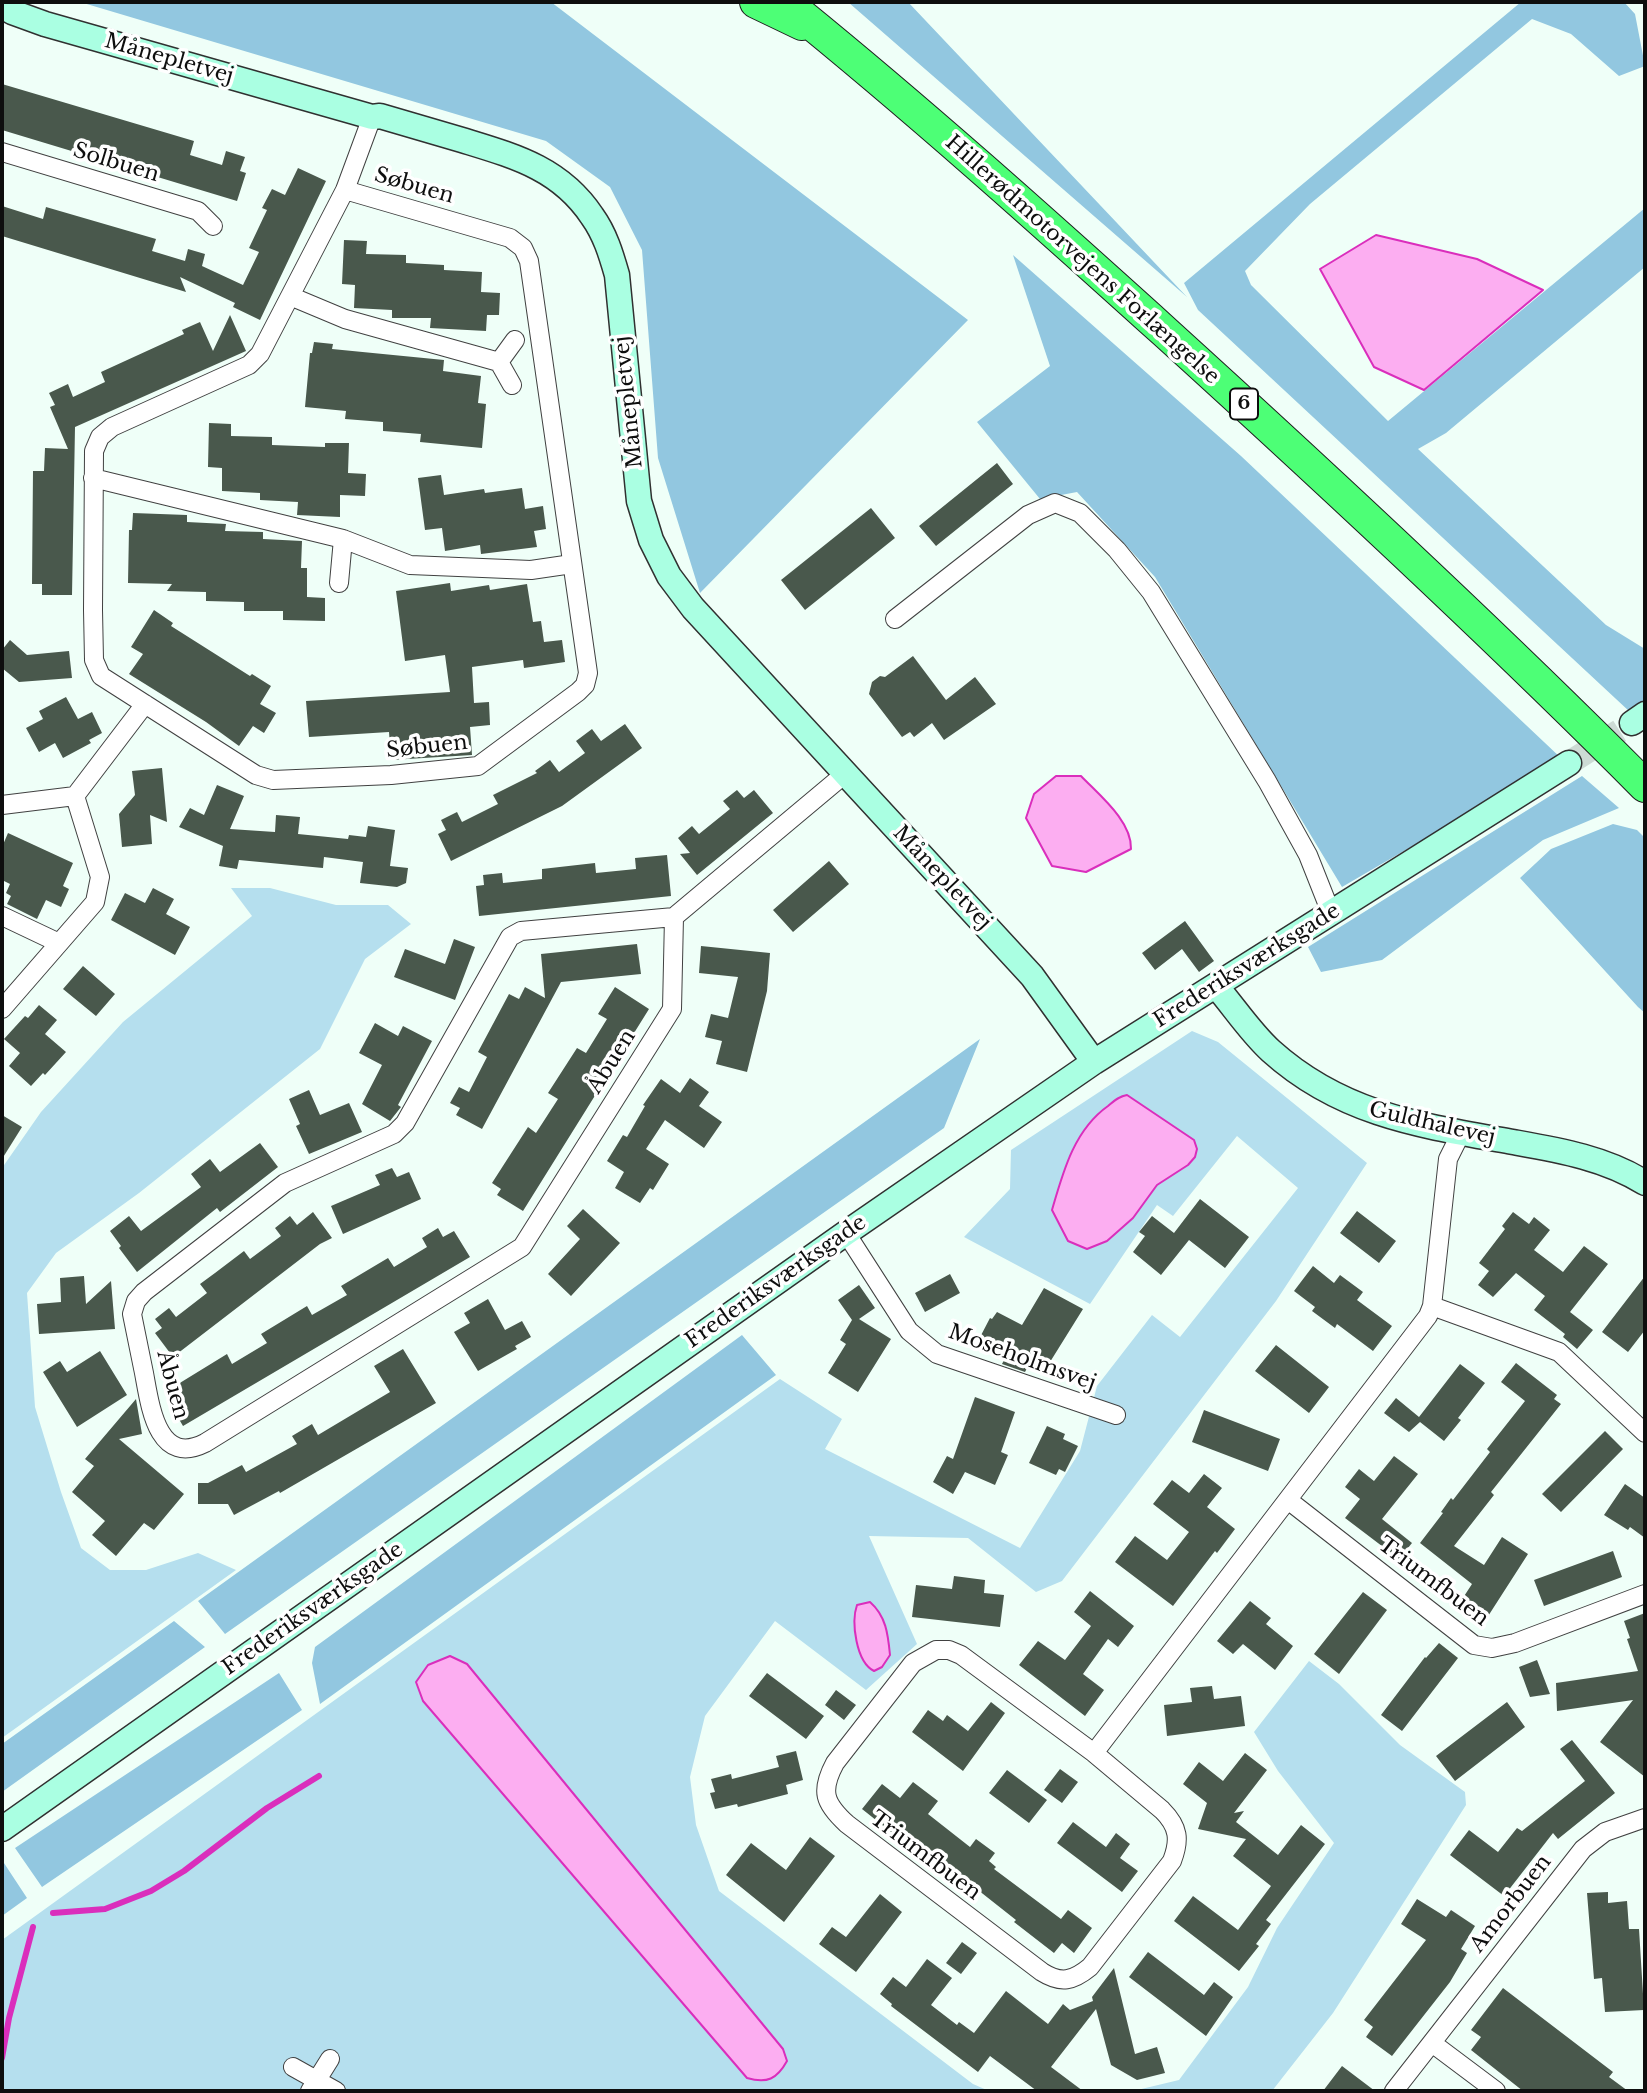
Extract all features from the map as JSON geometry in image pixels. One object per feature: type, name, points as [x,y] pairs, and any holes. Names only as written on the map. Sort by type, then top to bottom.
[{"type":"highway","points":[[756,2],[829,37]]},
{"type":"highway","name":"Hillerødmotorvejens Forlængelse","points":[[785,2],[829,37],[1082,257],[1330,481],[1582,722],[1645,786]]},
{"type":"street","name":"Månepletvej","points":[[2,6],[45,24],[520,157],[548,172],[573,192],[593,216],[607,244],[617,275],[639,501],[651,540],[669,576],[693,608],[1032,976],[1094,1062]]},
{"type":"street","name":"Søbuen","points":[[345,190],[510,238],[523,248],[529,261],[588,673],[585,685],[578,692],[478,766],[391,775],[273,780],[256,775],[102,676],[94,660],[93,451],[100,436],[112,427],[249,365],[260,354],[345,190],[372,117]]},
{"type":"street","name":"Solbuen","points":[[2,152],[198,211],[213,226]]},
{"type":"street","points":[[290,296],[345,319],[499,362],[512,385]]},
{"type":"street","points":[[499,362],[515,340]]},
{"type":"street","points":[[93,478],[343,538],[410,565],[531,570],[572,564]]},
{"type":"street","points":[[895,619],[1028,515],[1055,503],[1080,513],[1117,550],[1158,604],[1267,781],[1308,855],[1331,913]]},
{"type":"street","points":[[339,583],[343,538]]},
{"type":"street","points":[[2,805],[75,796],[145,704]]},
{"type":"street","name":"Frederiksværksgade","points":[[2,1829],[846,1233],[1094,1062],[1569,763]]},
{"type":"street","points":[[674,917],[846,773]]},
{"type":"street","points":[[2,1009],[95,902],[100,877],[75,796]]},
{"type":"street","points":[[2,916],[59,943]]},
{"type":"street","name":"Åbuen","points":[[674,917],[672,1009],[522,1247],[205,1443],[189,1449],[177,1447],[167,1441],[156,1424],[132,1314],[136,1301],[144,1292],[285,1183],[394,1135],[405,1123],[510,937],[521,931],[674,917]]},
{"type":"street","name":"Guldhalevej","points":[[1216,986],[1269,1050],[1337,1098],[1375,1114],[1559,1151],[1624,1170],[1645,1183]]},
{"type":"street","points":[[1094,1753],[1423,1325],[1432,1306],[1448,1159],[1461,1133]]},
{"type":"street","name":"Moseholmsvej","points":[[846,1233],[909,1331],[937,1354],[1116,1415]]},
{"type":"street","points":[[1432,1306],[1559,1352],[1645,1433]]},
{"type":"street","name":"Triumfbuen","points":[[1288,1500],[1474,1645],[1492,1648],[1515,1643],[1645,1594]]},
{"type":"street","name":"Triumfbuen","points":[[936,1650],[949,1650],[961,1655],[1094,1753],[1171,1819],[1177,1831],[1178,1846],[1172,1861],[1090,1966],[1067,1981],[1054,1980],[1042,1972],[847,1824],[835,1813],[825,1790],[826,1781],[835,1763],[913,1663],[936,1650]]},
{"type":"street","name":"Amorbuen","points":[[1394,2091],[1583,1849],[1605,1832],[1645,1818]]},
{"type":"street","points":[[1432,2043],[1496,2091]]},
{"type":"street","points":[[313,2086],[330,2059]]},
{"type":"street","points":[[293,2067],[313,2086],[336,2091]]},
{"type":"shaded area","points":[[80,2],[551,2],[968,320],[700,593],[658,458],[642,250],[610,187],[546,141]]},
{"type":"shaded area","points":[[848,2],[908,2],[1187,297]]},
{"type":"shaded area","points":[[1521,2],[1624,2],[1635,14],[1645,66],[1619,76],[1571,34],[1532,19],[1310,204],[1245,271],[1251,285],[1388,421],[1645,208],[1645,267],[1446,433],[1418,449],[1606,625],[1645,649],[1645,701],[1630,712],[1198,310],[1184,283]]},
{"type":"shaded area","points":[[1376,235],[1477,259],[1543,290],[1424,390],[1374,367],[1320,269]]},
{"type":"shaded area","points":[[1013,255],[1241,456],[1562,759],[1342,887],[1155,577],[1077,492],[1040,499],[977,422],[1050,366]]},
{"type":"shaded area","points":[[1056,776],[1081,776],[1120,819],[1126,828],[1131,849],[1086,872],[1052,866],[1026,818],[1034,794]]},
{"type":"shaded area","points":[[1582,776],[1619,808],[1543,840],[1382,960],[1321,972],[1308,947]]},
{"type":"shaded area","points":[[1613,824],[1637,830],[1645,838],[1645,1013],[1520,878],[1551,849]]},
{"type":"shaded area","points":[[231,888],[270,888],[336,905],[388,905],[411,924],[365,959],[320,1049],[139,1193],[56,1253],[27,1293],[35,1407],[81,1548],[110,1570],[146,1570],[198,1553],[236,1570],[2,1738],[2,1168],[41,1112],[123,1022],[252,916]]},
{"type":"shaded area","points":[[1192,1031],[1218,1042],[1367,1163],[1276,1301],[1062,1581],[1036,1592],[968,1538],[869,1536],[917,1644],[866,1690],[775,1621],[705,1716],[690,1777],[696,1825],[719,1891],[973,2084],[989,2091],[2,2091],[2,1940],[780,1379],[842,1419],[825,1449],[1020,1548],[1080,1451],[1097,1386],[1152,1315],[1180,1337],[1298,1188],[1237,1136],[1173,1216],[1157,1205],[1090,1304],[964,1237],[1010,1189],[1011,1150]]},
{"type":"shaded area","points":[[980,1039],[944,1128],[225,1634],[198,1601]]},
{"type":"shaded area","points":[[1127,1095],[1194,1140],[1197,1149],[1195,1157],[1188,1165],[1157,1185],[1133,1218],[1107,1241],[1087,1249],[1068,1241],[1052,1210],[1078,1139],[1096,1116],[1117,1099]]},
{"type":"shaded area","points":[[742,1335],[776,1375],[320,1704],[312,1663],[315,1647]]},
{"type":"shaded area","points":[[870,1602],[883,1619],[890,1655],[882,1667],[874,1671],[859,1651],[855,1631],[857,1605]]},
{"type":"shaded area","points":[[174,1621],[205,1647],[2,1792],[2,1744]]},
{"type":"shaded area","points":[[450,1656],[467,1664],[783,2049],[787,2061],[775,2076],[766,2080],[747,2078],[423,1701],[416,1682],[428,1665]]},
{"type":"shaded area","points":[[1309,1661],[1339,1684],[1400,1745],[1465,1792],[1466,1805],[1333,2013],[1272,2091],[1133,2091],[1179,2080],[1248,1987],[1277,1928],[1334,1843],[1278,1771],[1254,1732]]},
{"type":"shaded area","points":[[279,1673],[302,1710],[42,1887],[15,1848]]},
{"type":"shaded area","points":[[2,1860],[27,1898],[2,1916]]},
{"type":"building","points":[[2,84],[194,141],[190,155],[222,165],[226,151],[245,157],[240,171],[246,173],[237,201],[2,130]]},
{"type":"building","points":[[298,168],[326,181],[260,320],[233,307],[235,303],[180,277],[186,292],[2,236],[2,206],[43,219],[46,207],[156,239],[152,251],[185,261],[188,249],[205,254],[202,266],[243,285],[259,252],[249,248],[267,210],[262,208],[272,189],[285,195]]},
{"type":"building","points":[[344,240],[367,241],[366,254],[406,255],[406,263],[444,265],[444,270],[482,272],[481,292],[500,293],[499,315],[487,315],[486,331],[430,328],[431,318],[392,318],[392,310],[354,308],[355,285],[342,284]]},
{"type":"building","points":[[230,315],[246,351],[75,427],[72,595],[42,595],[42,584],[32,584],[33,471],[44,471],[45,448],[68,449],[50,407],[55,405],[49,393],[68,384],[73,397],[105,382],[101,372],[184,334],[182,330],[200,322],[213,351]]},
{"type":"building","points":[[314,342],[333,344],[332,349],[444,360],[443,371],[481,376],[478,403],[486,404],[482,448],[420,442],[421,434],[383,431],[383,422],[345,419],[346,411],[305,407],[310,353]]},
{"type":"building","points":[[209,423],[231,424],[231,436],[272,437],[272,445],[325,447],[325,443],[349,443],[348,473],[366,474],[365,496],[340,495],[340,517],[297,515],[298,502],[260,500],[260,493],[222,491],[222,468],[208,467]]},
{"type":"building","points":[[997,463],[1013,484],[936,546],[919,526]]},
{"type":"building","points":[[441,475],[444,495],[484,489],[485,493],[522,488],[525,509],[543,506],[546,529],[534,531],[537,547],[481,554],[480,545],[445,551],[442,528],[425,530],[418,478]]},
{"type":"building","points":[[871,508],[895,538],[805,610],[781,580]]},
{"type":"building","points":[[133,513],[187,515],[187,522],[226,524],[225,531],[263,532],[263,539],[302,541],[301,568],[307,568],[307,597],[325,598],[325,621],[283,620],[283,611],[244,611],[244,602],[206,601],[206,592],[167,591],[172,584],[128,583],[129,530],[132,530]]},
{"type":"building","points":[[450,583],[451,591],[489,585],[490,590],[527,584],[533,622],[541,621],[544,642],[562,640],[565,662],[524,668],[523,660],[472,667],[474,703],[489,702],[490,725],[470,727],[472,755],[391,760],[389,732],[309,737],[306,701],[450,692],[445,655],[405,661],[396,591]]},
{"type":"building","points":[[154,610],[173,623],[171,626],[250,676],[252,674],[271,686],[260,704],[276,713],[264,733],[253,726],[239,746],[129,674],[143,654],[131,647]]},
{"type":"building","points":[[10,640],[27,655],[69,651],[72,678],[19,682],[2,668],[2,650]]},
{"type":"building","points":[[913,656],[946,700],[975,677],[996,704],[944,740],[932,723],[914,737],[910,732],[902,737],[869,694],[872,682],[880,676],[885,677]]},
{"type":"building","points":[[66,697],[78,719],[92,712],[102,733],[89,740],[91,743],[63,758],[55,743],[39,752],[26,728],[43,719],[39,711]]},
{"type":"building","points":[[625,724],[642,748],[562,806],[451,861],[438,834],[446,830],[441,820],[457,812],[462,822],[498,804],[493,795],[537,773],[535,771],[550,760],[559,772],[585,753],[576,741],[592,729],[601,741]]},
{"type":"building","points":[[162,768],[167,822],[150,815],[152,844],[122,847],[119,814],[135,795],[132,771]]},
{"type":"building","points":[[217,785],[244,796],[230,829],[275,832],[276,815],[300,817],[298,834],[348,839],[349,835],[366,837],[368,826],[395,830],[390,866],[408,868],[406,883],[397,887],[360,883],[363,862],[324,857],[323,868],[239,860],[237,869],[219,866],[223,846],[179,827],[190,808],[204,815]]},
{"type":"building","points":[[737,790],[744,798],[754,790],[773,813],[697,875],[680,854],[690,853],[678,838],[692,826],[699,834],[730,809],[723,801]]},
{"type":"building","points":[[8,833],[73,863],[63,886],[69,889],[61,907],[46,900],[37,919],[7,904],[11,896],[6,893],[10,884],[2,880],[2,847]]},
{"type":"building","points":[[667,855],[671,896],[479,916],[476,886],[484,885],[483,875],[502,873],[503,883],[542,879],[542,869],[595,863],[596,873],[636,869],[635,858]]},
{"type":"building","points":[[829,861],[849,884],[793,932],[773,910]]},
{"type":"building","points":[[153,888],[174,899],[166,914],[190,927],[175,955],[111,920],[125,893],[145,903]]},
{"type":"building","points":[[1185,921],[1214,961],[1199,972],[1182,949],[1155,970],[1142,953]]},
{"type":"building","points":[[454,939],[475,947],[455,1000],[394,977],[405,949],[445,964]]},
{"type":"building","points":[[637,944],[641,974],[561,982],[482,1129],[456,1115],[460,1108],[450,1103],[459,1087],[469,1092],[487,1057],[478,1052],[509,994],[519,999],[525,987],[545,998],[541,954]]},
{"type":"building","points":[[701,946],[770,953],[767,991],[747,1072],[716,1064],[722,1041],[705,1037],[711,1014],[728,1018],[738,977],[699,973]]},
{"type":"building","points":[[83,966],[115,994],[96,1016],[63,989]]},
{"type":"building","points":[[615,987],[649,1009],[523,1211],[497,1195],[501,1189],[492,1183],[528,1127],[536,1133],[558,1099],[548,1093],[577,1048],[586,1053],[607,1019],[598,1014]]},
{"type":"building","points":[[39,1005],[57,1020],[45,1034],[66,1052],[31,1086],[9,1066],[20,1053],[4,1039]]},
{"type":"building","points":[[375,1023],[398,1036],[403,1026],[432,1041],[398,1105],[401,1107],[390,1121],[362,1104],[382,1065],[359,1053]]},
{"type":"building","points":[[690,1078],[709,1092],[699,1106],[722,1122],[704,1148],[665,1120],[646,1149],[669,1164],[653,1190],[650,1188],[640,1203],[615,1188],[624,1172],[607,1161],[623,1135],[627,1137],[645,1106],[643,1105],[661,1079],[680,1093]]},
{"type":"building","points":[[309,1090],[320,1115],[349,1103],[362,1132],[309,1154],[296,1126],[300,1124],[289,1099]]},
{"type":"building","points":[[2,1115],[22,1127],[2,1159]]},
{"type":"building","points":[[260,1143],[278,1167],[220,1212],[217,1208],[137,1272],[110,1231],[129,1216],[141,1231],[201,1187],[191,1174],[210,1159],[220,1172]]},
{"type":"building","points":[[392,1168],[397,1177],[409,1172],[421,1199],[343,1234],[331,1206],[380,1185],[375,1175]]},
{"type":"building","points":[[1200,1199],[1249,1237],[1225,1268],[1189,1240],[1161,1275],[1133,1252],[1145,1236],[1139,1232],[1152,1216],[1174,1233]]},
{"type":"building","points":[[583,1209],[620,1243],[571,1296],[548,1274],[580,1239],[567,1226]]},
{"type":"building","points":[[1357,1211],[1396,1241],[1379,1263],[1340,1233]]},
{"type":"building","points":[[313,1212],[332,1238],[320,1244],[173,1357],[155,1333],[162,1328],[155,1319],[169,1308],[176,1317],[207,1293],[200,1284],[244,1251],[250,1259],[281,1236],[275,1228],[290,1216],[297,1225]]},
{"type":"building","points":[[1513,1212],[1529,1224],[1534,1217],[1550,1230],[1534,1250],[1563,1272],[1584,1246],[1608,1264],[1570,1312],[1593,1330],[1577,1349],[1563,1337],[1565,1334],[1534,1310],[1545,1296],[1516,1273],[1493,1297],[1478,1285],[1489,1271],[1479,1263],[1505,1229],[1502,1226]]},
{"type":"building","points":[[438,1228],[443,1237],[454,1231],[470,1257],[183,1426],[169,1402],[175,1398],[170,1389],[227,1354],[232,1364],[267,1343],[261,1334],[307,1306],[312,1315],[347,1295],[341,1286],[388,1258],[394,1267],[427,1247],[422,1238]]},
{"type":"building","points":[[1313,1266],[1334,1283],[1340,1275],[1363,1292],[1357,1300],[1392,1326],[1373,1351],[1337,1324],[1335,1328],[1312,1311],[1315,1307],[1294,1291]]},
{"type":"building","points":[[950,1274],[960,1293],[925,1312],[915,1293]]},
{"type":"building","points":[[84,1276],[86,1304],[111,1281],[115,1329],[39,1334],[37,1304],[61,1302],[60,1278]]},
{"type":"building","points":[[1645,1276],[1645,1330],[1628,1352],[1602,1332]]},
{"type":"building","points":[[859,1285],[875,1308],[859,1319],[891,1339],[858,1392],[828,1373],[846,1344],[840,1340],[852,1320],[838,1300]]},
{"type":"building","points":[[1044,1288],[1083,1309],[1050,1362],[1035,1353],[1025,1372],[1002,1364],[1005,1358],[977,1343],[990,1318],[997,1312],[1022,1325]]},
{"type":"building","points":[[488,1299],[505,1330],[522,1321],[531,1337],[515,1346],[517,1349],[478,1371],[454,1332],[470,1323],[464,1313]]},
{"type":"building","points":[[1276,1345],[1329,1387],[1309,1413],[1255,1371]]},
{"type":"building","points":[[403,1349],[436,1403],[280,1493],[279,1491],[234,1515],[228,1504],[198,1504],[198,1483],[208,1483],[242,1465],[246,1472],[297,1444],[292,1436],[312,1424],[318,1435],[390,1392],[374,1366]]},
{"type":"building","points":[[100,1351],[127,1395],[77,1427],[43,1372],[60,1361],[67,1372]]},
{"type":"building","points":[[1516,1363],[1557,1395],[1554,1399],[1561,1404],[1491,1492],[1494,1495],[1454,1546],[1484,1565],[1502,1537],[1528,1554],[1483,1624],[1457,1607],[1472,1584],[1420,1543],[1451,1498],[1453,1500],[1490,1452],[1487,1449],[1525,1401],[1501,1382]]},
{"type":"building","points":[[1460,1364],[1485,1383],[1444,1441],[1420,1422],[1409,1432],[1384,1413],[1396,1398],[1419,1417]]},
{"type":"building","points":[[975,1397],[1015,1412],[1001,1452],[1008,1455],[995,1485],[965,1472],[953,1494],[933,1482],[947,1456],[953,1459]]},
{"type":"building","points":[[136,1399],[142,1434],[119,1439],[184,1494],[154,1530],[144,1523],[116,1556],[92,1535],[105,1521],[72,1492],[94,1466],[85,1459]]},
{"type":"building","points":[[1204,1410],[1280,1439],[1268,1471],[1192,1442]]},
{"type":"building","points":[[1047,1426],[1065,1434],[1063,1439],[1078,1446],[1065,1472],[1059,1469],[1056,1475],[1029,1463]]},
{"type":"building","points":[[1605,1431],[1623,1449],[1561,1512],[1542,1494]]},
{"type":"building","points":[[1394,1456],[1418,1474],[1382,1519],[1412,1543],[1399,1559],[1345,1518],[1360,1499],[1345,1487],[1359,1469],[1374,1481]]},
{"type":"building","points":[[1204,1474],[1222,1488],[1207,1507],[1235,1529],[1173,1606],[1115,1562],[1135,1536],[1167,1560],[1189,1532],[1153,1504],[1172,1480],[1189,1493]]},
{"type":"building","points":[[1625,1484],[1645,1498],[1645,1538],[1630,1527],[1628,1530],[1604,1515]]},
{"type":"building","points":[[1613,1551],[1622,1577],[1544,1606],[1534,1580]]},
{"type":"building","points":[[954,1576],[985,1580],[984,1593],[1004,1595],[1000,1627],[912,1617],[916,1585],[952,1589]]},
{"type":"building","points":[[1090,1591],[1134,1626],[1118,1647],[1108,1639],[1083,1674],[1104,1690],[1085,1716],[1019,1665],[1038,1641],[1065,1660],[1091,1626],[1074,1612]]},
{"type":"building","points":[[1363,1592],[1387,1610],[1339,1674],[1314,1654]]},
{"type":"building","points":[[1250,1601],[1271,1618],[1266,1624],[1293,1646],[1275,1670],[1243,1644],[1233,1654],[1217,1641]]},
{"type":"building","points":[[1645,1613],[1645,1777],[1600,1742],[1633,1700],[1557,1711],[1556,1683],[1638,1671],[1624,1621]]},
{"type":"building","points":[[1439,1643],[1458,1658],[1402,1731],[1381,1715],[1425,1657]]},
{"type":"building","points":[[1537,1660],[1550,1694],[1530,1697],[1519,1667]]},
{"type":"building","points":[[767,1673],[824,1716],[806,1739],[749,1696]]},
{"type":"building","points":[[1212,1686],[1214,1699],[1241,1696],[1245,1726],[1167,1736],[1164,1705],[1192,1702],[1190,1688]]},
{"type":"building","points":[[836,1690],[856,1705],[844,1720],[825,1705]]},
{"type":"building","points":[[991,1702],[1005,1713],[963,1771],[912,1732],[928,1710],[943,1721],[947,1715],[968,1731]]},
{"type":"building","points":[[1507,1702],[1525,1727],[1455,1781],[1436,1756]]},
{"type":"building","points":[[1572,1740],[1615,1793],[1558,1839],[1553,1833],[1504,1896],[1450,1855],[1469,1830],[1498,1852],[1517,1828],[1522,1831],[1585,1781],[1560,1749]]},
{"type":"building","points":[[796,1751],[803,1780],[786,1785],[788,1794],[738,1807],[737,1804],[715,1809],[710,1793],[715,1792],[711,1779],[731,1774],[732,1779],[779,1767],[776,1756]]},
{"type":"building","points":[[1245,1753],[1267,1770],[1234,1813],[1244,1811],[1236,1822],[1278,1855],[1301,1825],[1325,1844],[1266,1920],[1271,1924],[1256,1944],[1259,1946],[1239,1971],[1174,1921],[1193,1896],[1238,1930],[1271,1886],[1233,1856],[1246,1839],[1198,1829],[1207,1803],[1183,1784],[1199,1762],[1223,1781]]},
{"type":"building","points":[[1060,1769],[1078,1782],[1062,1803],[1044,1790]]},
{"type":"building","points":[[1007,1770],[1047,1800],[1029,1823],[989,1793]]},
{"type":"building","points":[[913,1782],[938,1801],[928,1814],[970,1847],[976,1839],[995,1853],[989,1861],[996,1867],[994,1869],[1061,1919],[1068,1910],[1092,1928],[1074,1953],[1062,1943],[1054,1953],[978,1890],[976,1892],[899,1832],[896,1836],[862,1809],[882,1784],[900,1798]]},
{"type":"building","points":[[1073,1822],[1106,1847],[1116,1833],[1130,1844],[1120,1858],[1138,1871],[1122,1892],[1057,1843]]},
{"type":"building","points":[[810,1837],[835,1856],[784,1922],[726,1875],[751,1843],[786,1870]]},
{"type":"building","points":[[1608,1892],[1608,1903],[1627,1901],[1629,1929],[1639,1929],[1644,2010],[1605,2012],[1602,1978],[1594,1979],[1587,1893]]},
{"type":"building","points":[[880,1894],[902,1912],[856,1972],[819,1944],[832,1927],[846,1937]]},
{"type":"building","points":[[1417,1899],[1446,1917],[1451,1910],[1475,1926],[1461,1949],[1467,1953],[1450,1982],[1392,2056],[1366,2037],[1373,2027],[1364,2020],[1426,1940],[1401,1924]]},
{"type":"building","points":[[962,1942],[977,1953],[961,1974],[946,1963]]},
{"type":"building","points":[[1148,1952],[1204,1995],[1214,1982],[1233,1997],[1206,2036],[1129,1977]]},
{"type":"building","points":[[927,1959],[952,1978],[931,2005],[957,2025],[959,2022],[974,2033],[1006,1991],[1048,2024],[1063,2004],[1070,2010],[1093,2001],[1092,1997],[1114,1968],[1135,2054],[1157,2047],[1165,2073],[1137,2080],[1111,2065],[1096,2009],[1051,2067],[1083,2091],[1037,2091],[990,2056],[978,2072],[891,2006],[880,1994],[893,1977],[906,1987]]},
{"type":"building","points":[[1503,1988],[1613,2072],[1609,2077],[1628,2091],[1523,2091],[1471,2050],[1481,2037],[1471,2030]]},
{"type":"building","points":[[1342,2066],[1375,2091],[1323,2091]]},
{"type":"waterway","points":[[53,1913],[105,1909],[151,1891],[184,1871],[267,1808],[319,1776]]},
{"type":"waterway","points":[[2,2058],[9,2018],[33,1927]]},
{"type":"tunnel","points":[[1569,763],[1632,723]]}]
